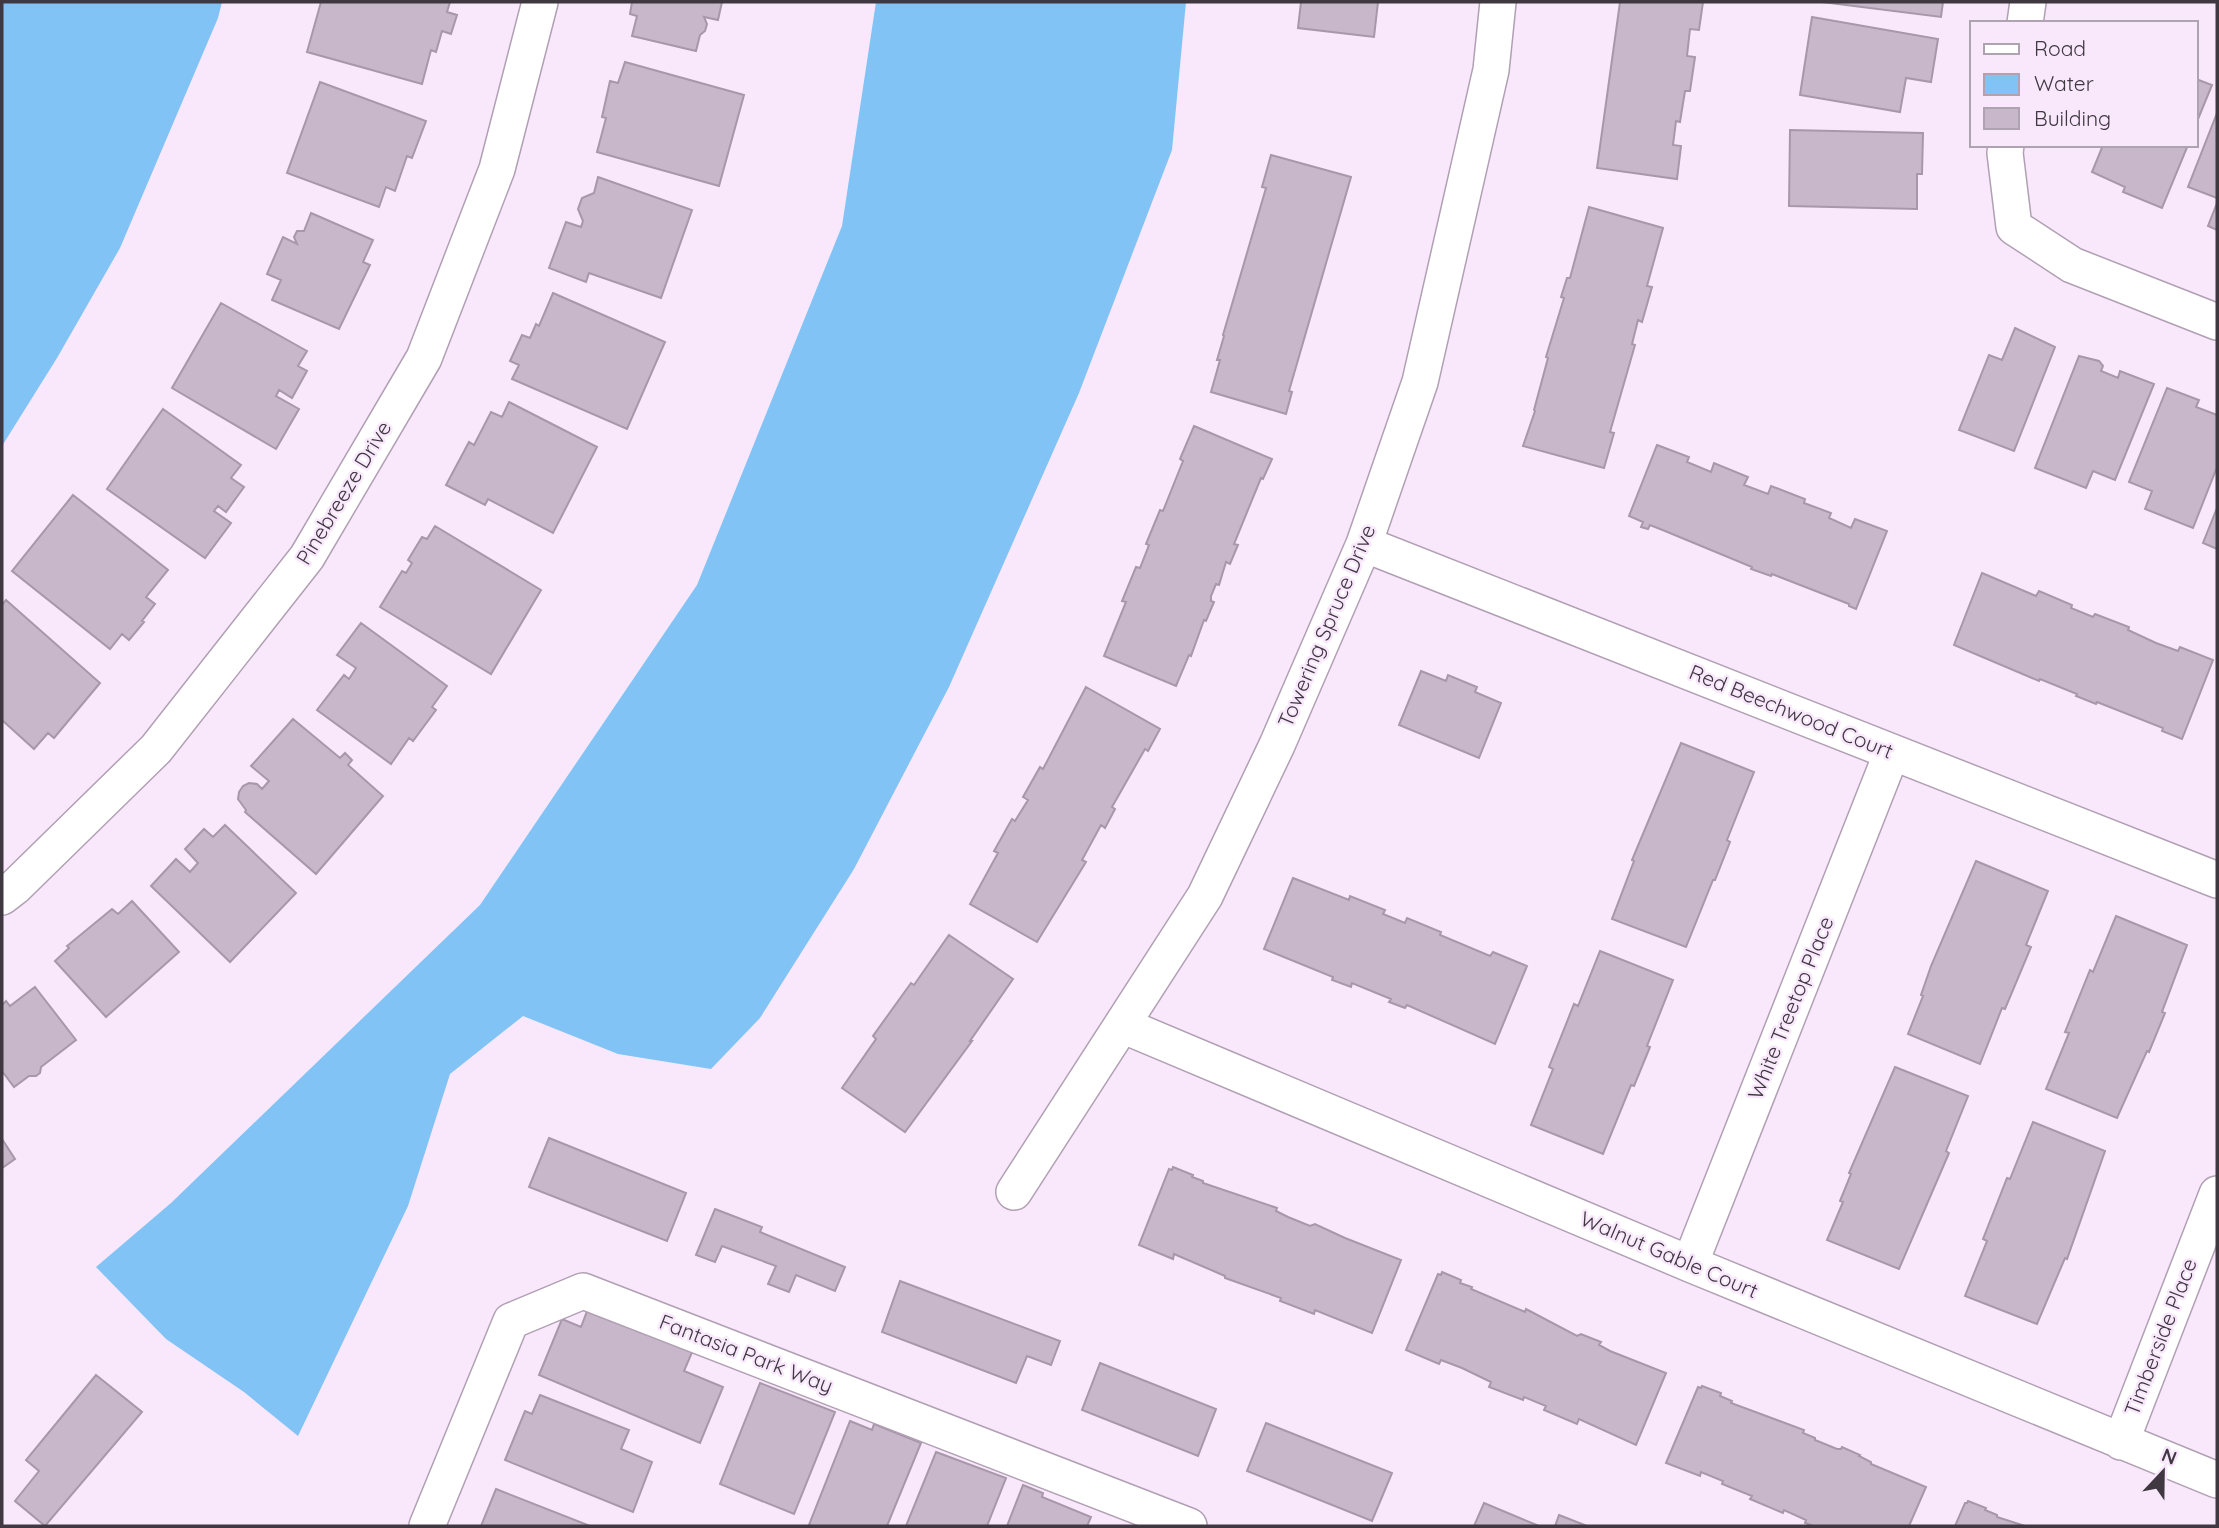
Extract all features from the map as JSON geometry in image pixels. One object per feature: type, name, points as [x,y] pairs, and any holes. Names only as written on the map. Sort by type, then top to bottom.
[{"type":"street","name":"Pinebreeze Drive","points":[[2,897],[156,749],[307,557],[424,358],[497,169],[540,2]]},
{"type":"street","name":"Towering Spruce Drive","points":[[1014,1192],[1205,896],[1277,745],[1364,544],[1420,382],[1491,70],[1498,2]]},
{"type":"street","points":[[2025,21],[2028,2]]},
{"type":"street","points":[[2006,147],[2014,227],[2072,265],[2217,322]]},
{"type":"street","name":"Red Beechwood Court","points":[[1364,544],[2217,880]]},
{"type":"street","name":"White Treetop Place","points":[[1690,1264],[1892,752]]},
{"type":"street","name":"Walnut Gable Court","points":[[1122,1025],[1690,1264],[2217,1480]]},
{"type":"street","name":"Timberside Place","points":[[2120,1442],[2217,1194]]},
{"type":"street","name":"Fantasia Park Way","points":[[427,1526],[511,1321],[583,1291],[1189,1526]]},
{"type":"water","points":[[2,2],[222,2],[218,18],[120,248],[57,358],[2,446]]},
{"type":"water","points":[[876,2],[1186,2],[1172,150],[1079,393],[949,687],[854,869],[760,1018],[711,1069],[618,1054],[523,1016],[450,1074],[408,1206],[298,1436],[244,1392],[166,1339],[96,1267],[171,1203],[480,905],[697,585],[842,226]]},
{"type":"building","points":[[321,2],[450,2],[447,12],[457,15],[451,34],[442,31],[436,52],[431,50],[422,84],[307,52]]},
{"type":"building","points":[[632,2],[722,2],[718,20],[704,17],[707,24],[700,35],[696,51],[632,36],[637,16],[630,14]]},
{"type":"building","points":[[1301,2],[1378,2],[1374,37],[1298,28]]},
{"type":"building","points":[[1620,2],[1703,2],[1699,30],[1690,29],[1687,56],[1695,57],[1690,91],[1685,91],[1680,122],[1676,121],[1673,145],[1681,146],[1677,179],[1597,168]]},
{"type":"building","points":[[1822,2],[1943,2],[1941,17]]},
{"type":"building","points":[[1812,17],[1938,39],[1931,82],[1906,78],[1900,112],[1800,95]]},
{"type":"building","points":[[625,62],[744,95],[719,186],[597,152],[606,118],[602,117],[610,81],[618,83]]},
{"type":"building","points":[[2198,80],[2212,85],[2198,119]]},
{"type":"building","points":[[320,82],[426,121],[412,158],[407,156],[395,191],[386,187],[379,207],[287,173]]},
{"type":"building","points":[[2217,113],[2217,198],[2188,187]]},
{"type":"building","points":[[1790,130],[1923,133],[1922,174],[1917,174],[1917,209],[1789,206]]},
{"type":"building","points":[[2102,147],[2187,147],[2162,208],[2123,192],[2125,187],[2092,172]]},
{"type":"building","points":[[1271,155],[1351,177],[1289,391],[1292,392],[1286,414],[1211,392],[1220,360],[1217,360],[1223,335],[1266,188],[1262,187]]},
{"type":"building","points":[[598,177],[692,210],[661,298],[589,273],[586,282],[549,268],[566,222],[581,227],[583,221],[578,209],[582,198],[594,193]]},
{"type":"building","points":[[2217,203],[2217,230],[2208,226]]},
{"type":"building","points":[[1589,207],[1663,228],[1647,286],[1652,287],[1642,322],[1638,320],[1632,344],[1635,345],[1610,432],[1614,433],[1604,468],[1523,446],[1535,411],[1548,358],[1546,357],[1564,298],[1561,297],[1567,278],[1570,278]]},
{"type":"building","points":[[311,213],[373,240],[363,262],[370,265],[339,329],[272,300],[281,280],[267,274],[283,237],[297,244],[294,237],[297,231],[304,231]]},
{"type":"building","points":[[553,293],[665,342],[627,429],[512,379],[519,365],[510,361],[522,335],[530,338],[536,324],[539,326]]},
{"type":"building","points":[[221,303],[307,351],[298,366],[307,371],[292,398],[279,390],[276,396],[299,409],[276,449],[172,388]]},
{"type":"building","points":[[2015,328],[2055,347],[2014,451],[1959,430],[1989,355],[2002,360]]},
{"type":"building","points":[[2079,356],[2099,361],[2103,366],[2101,371],[2118,378],[2120,371],[2154,384],[2115,480],[2093,471],[2086,488],[2035,468]]},
{"type":"building","points":[[2167,388],[2199,400],[2196,407],[2217,415],[2217,467],[2193,528],[2145,509],[2152,491],[2129,482]]},
{"type":"building","points":[[509,402],[597,447],[553,533],[488,499],[485,505],[446,485],[469,442],[474,445],[491,412],[502,417]]},
{"type":"building","points":[[163,409],[241,465],[231,478],[244,487],[226,512],[218,506],[214,511],[231,523],[205,558],[107,489]]},
{"type":"building","points":[[1194,426],[1272,459],[1263,479],[1261,478],[1234,544],[1238,545],[1230,564],[1226,562],[1219,585],[1216,584],[1211,596],[1211,601],[1214,602],[1176,686],[1104,656],[1126,602],[1122,601],[1136,567],[1140,568],[1149,545],[1146,544],[1160,510],[1163,511]]},
{"type":"building","points":[[1657,445],[1689,457],[1687,462],[1711,472],[1714,463],[1748,477],[1744,485],[1768,494],[1771,486],[1805,499],[1804,503],[1831,513],[1829,518],[1851,528],[1855,519],[1887,531],[1856,609],[1772,574],[1771,576],[1751,569],[1752,567],[1650,525],[1648,529],[1641,527],[1643,522],[1629,516]]},
{"type":"building","points":[[73,495],[168,570],[146,597],[155,604],[142,621],[144,622],[129,640],[122,634],[110,649],[12,571]]},
{"type":"building","points":[[2217,508],[2217,549],[2203,543]]},
{"type":"building","points":[[435,526],[541,590],[491,674],[380,607],[402,571],[406,573],[412,563],[408,560],[422,537],[427,539]]},
{"type":"building","points":[[1982,573],[2036,596],[2039,591],[2093,617],[2095,614],[2129,627],[2128,630],[2156,643],[2178,651],[2180,647],[2213,660],[2182,739],[2162,731],[2163,728],[2097,702],[2096,704],[1954,645]]},
{"type":"building","points":[[6,600],[100,683],[54,738],[48,733],[34,749],[2,720],[2,605]]},
{"type":"building","points":[[361,623],[447,686],[432,707],[436,710],[413,741],[409,738],[391,764],[317,710],[344,675],[349,679],[356,668],[337,655]]},
{"type":"building","points":[[1421,671],[1446,681],[1448,675],[1477,687],[1475,692],[1501,703],[1479,758],[1399,725]]},
{"type":"building","points":[[1086,687],[1160,729],[1148,751],[1145,749],[1112,807],[1115,809],[1105,828],[1101,825],[1082,860],[1086,862],[1037,942],[970,904],[998,853],[994,851],[1012,819],[1015,821],[1028,800],[1023,797],[1040,767],[1043,769]]},
{"type":"building","points":[[293,719],[340,758],[345,753],[352,760],[348,765],[383,796],[316,874],[245,812],[238,799],[243,786],[249,783],[257,784],[262,789],[269,781],[251,766]]},
{"type":"building","points":[[1681,743],[1754,772],[1727,840],[1730,842],[1686,947],[1612,919],[1634,861],[1632,860]]},
{"type":"building","points":[[225,825],[296,893],[230,962],[151,886],[176,859],[190,872],[198,863],[185,849],[204,829],[213,837]]},
{"type":"building","points":[[1976,861],[2048,891],[2026,945],[2031,947],[2005,1009],[2002,1008],[1980,1064],[1908,1034],[1931,966]]},
{"type":"building","points":[[1293,878],[1349,900],[1350,896],[1385,910],[1383,914],[1405,923],[1407,918],[1490,956],[1493,952],[1527,966],[1495,1044],[1407,1005],[1405,1008],[1389,1002],[1391,999],[1352,983],[1351,987],[1332,980],[1333,977],[1264,949]]},
{"type":"building","points":[[132,901],[179,952],[106,1017],[55,961],[69,948],[67,946],[112,909],[118,914]]},
{"type":"building","points":[[2116,916],[2187,945],[2162,1012],[2165,1013],[2117,1118],[2046,1089],[2069,1033],[2065,1032],[2090,970],[2093,972]]},
{"type":"building","points":[[949,935],[1013,979],[972,1041],[905,1132],[842,1088],[876,1039],[873,1036]]},
{"type":"building","points":[[1600,951],[1673,980],[1647,1046],[1650,1047],[1634,1086],[1631,1085],[1603,1154],[1531,1125],[1553,1069],[1549,1067],[1574,1004],[1578,1006]]},
{"type":"building","points":[[35,987],[76,1040],[41,1067],[40,1073],[29,1076],[14,1087],[2,1071],[2,1005],[6,1001],[10,1006]]},
{"type":"building","points":[[1895,1067],[1968,1096],[1946,1151],[1949,1153],[1899,1269],[1827,1240],[1843,1202],[1840,1201],[1851,1174],[1849,1173]]},
{"type":"building","points":[[2033,1122],[2105,1151],[2067,1259],[2065,1258],[2037,1324],[1965,1296],[1987,1241],[1983,1239]]},
{"type":"building","points":[[549,1138],[686,1193],[667,1241],[529,1187]]},
{"type":"building","points":[[2,1139],[15,1159],[2,1168]]},
{"type":"building","points":[[1173,1167],[1193,1175],[1192,1177],[1203,1183],[1277,1208],[1276,1211],[1288,1217],[1310,1226],[1315,1224],[1401,1260],[1372,1333],[1315,1310],[1314,1314],[1280,1301],[1281,1298],[1225,1278],[1174,1254],[1173,1259],[1139,1245],[1169,1169],[1172,1170]]},
{"type":"building","points":[[715,1209],[762,1227],[760,1232],[845,1267],[835,1291],[796,1275],[789,1292],[768,1284],[776,1266],[722,1246],[715,1262],[696,1255]]},
{"type":"building","points":[[1442,1272],[1461,1280],[1460,1283],[1472,1287],[1471,1289],[1525,1312],[1526,1309],[1577,1336],[1581,1334],[1601,1342],[1599,1345],[1610,1351],[1666,1373],[1636,1445],[1579,1419],[1577,1424],[1544,1410],[1546,1406],[1524,1397],[1523,1400],[1489,1387],[1491,1382],[1462,1368],[1441,1360],[1439,1364],[1406,1350],[1438,1274],[1441,1275]]},
{"type":"building","points":[[900,1281],[1060,1341],[1051,1365],[1027,1356],[1016,1383],[882,1332]]},
{"type":"building","points":[[589,1306],[693,1350],[684,1371],[723,1387],[700,1443],[539,1375],[562,1319],[581,1327]]},
{"type":"building","points":[[1100,1363],[1216,1409],[1198,1456],[1082,1410]]},
{"type":"building","points":[[96,1375],[142,1412],[45,1526],[15,1501],[39,1471],[26,1460]]},
{"type":"building","points":[[760,1383],[835,1412],[794,1514],[720,1484]]},
{"type":"building","points":[[1698,1387],[1721,1393],[1720,1396],[1732,1401],[1731,1403],[1804,1430],[1803,1433],[1815,1440],[1837,1449],[1842,1447],[1860,1455],[1871,1464],[1926,1487],[1909,1526],[1813,1526],[1784,1510],[1783,1513],[1750,1499],[1752,1496],[1722,1484],[1723,1481],[1701,1472],[1700,1476],[1666,1463]]},
{"type":"building","points":[[540,1395],[629,1430],[621,1449],[652,1462],[633,1512],[505,1460],[525,1411],[532,1414]]},
{"type":"building","points":[[850,1421],[872,1430],[874,1424],[921,1443],[887,1526],[809,1525]]},
{"type":"building","points":[[1266,1423],[1392,1473],[1372,1521],[1247,1471]]},
{"type":"building","points":[[936,1452],[1006,1478],[987,1526],[906,1526]]},
{"type":"building","points":[[1023,1485],[1043,1493],[1042,1497],[1091,1517],[1087,1526],[1007,1526]]},
{"type":"building","points":[[496,1489],[590,1526],[481,1526]]},
{"type":"building","points":[[1968,1501],[1986,1508],[1985,1510],[1997,1517],[2025,1526],[1955,1526]]},
{"type":"building","points":[[1484,1503],[1539,1526],[1474,1526]]},
{"type":"building","points":[[1559,1515],[1587,1526],[1555,1526]]}]
